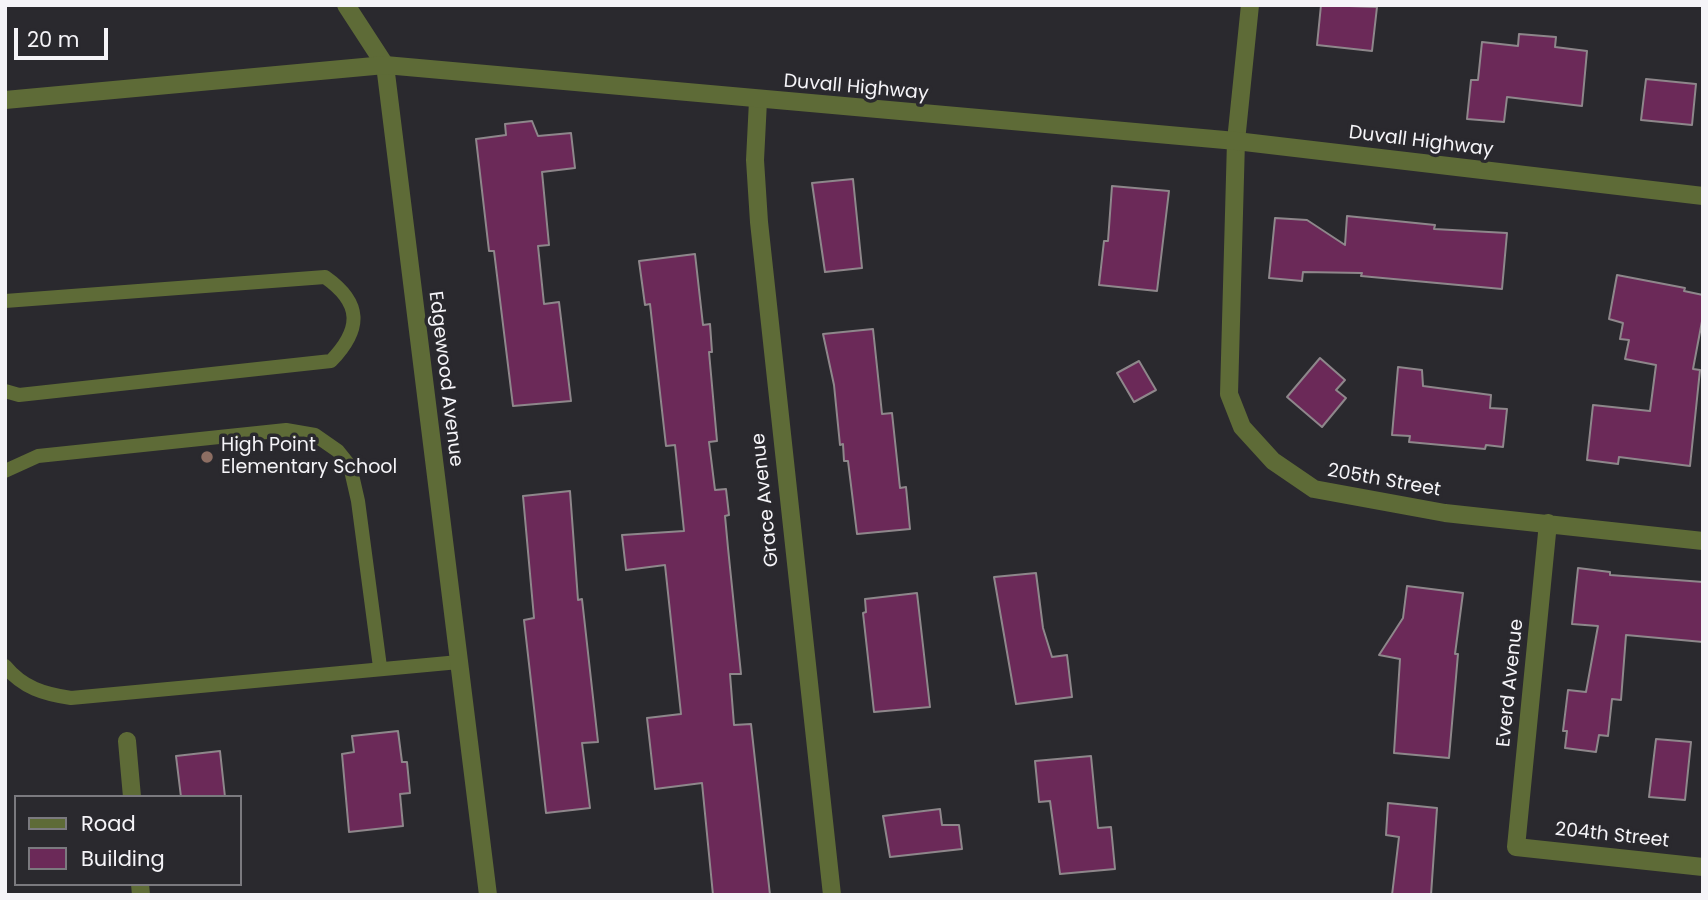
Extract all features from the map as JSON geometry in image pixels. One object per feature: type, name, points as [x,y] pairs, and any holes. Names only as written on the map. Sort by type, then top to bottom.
[{"type":"street","name":"Edgewood Avenue","points":[[346,5],[385,65],[488,895]]},
{"type":"street","name":"205th Street","points":[[1250,5],[1236,141],[1229,394],[1242,427],[1273,461],[1314,489],[1445,513],[1703,541]]},
{"type":"street","name":"Duvall Highway","points":[[5,100],[385,65],[758,101],[1236,141],[1703,196]]},
{"type":"street","name":"Grace Avenue","points":[[758,101],[755,160],[761,249],[832,895]]},
{"type":"street","name":"Everd Avenue","points":[[1516,847],[1548,523]]},
{"type":"street","points":[[127,741],[132,795]]},
{"type":"street","name":"204th Street","points":[[1516,847],[1703,867]]},
{"type":"lane","points":[[5,302],[325,277],[345,291],[355,318],[349,343],[331,361],[19,395],[5,391]]},
{"type":"lane","points":[[5,471],[38,456],[286,430],[315,435],[338,451],[350,466],[358,501],[380,667]]},
{"type":"lane","points":[[5,666],[12,675],[40,694],[71,698],[380,667],[459,662]]},
{"type":"building","points":[[1321,5],[1377,7],[1372,51],[1317,45]]},
{"type":"building","points":[[1519,34],[1556,37],[1555,47],[1587,51],[1582,106],[1507,97],[1504,122],[1467,119],[1471,80],[1478,80],[1482,42],[1518,46]]},
{"type":"building","points":[[1646,79],[1696,84],[1692,125],[1641,120]]},
{"type":"building","points":[[532,121],[538,136],[571,133],[575,168],[542,172],[549,245],[538,246],[544,304],[559,302],[571,401],[513,406],[494,251],[489,251],[476,139],[506,135],[505,124]]},
{"type":"building","points":[[853,179],[862,268],[825,272],[812,183]]},
{"type":"building","points":[[1112,186],[1169,191],[1157,291],[1099,285],[1104,241],[1108,241]]},
{"type":"building","points":[[1347,216],[1435,225],[1434,229],[1507,233],[1502,289],[1361,276],[1362,273],[1303,272],[1302,281],[1269,278],[1275,218],[1307,220],[1345,245]]},
{"type":"building","points":[[695,254],[703,325],[710,324],[712,352],[709,352],[717,441],[709,442],[715,490],[726,489],[729,515],[725,516],[741,674],[730,674],[734,725],[751,724],[770,895],[713,895],[702,783],[655,789],[647,718],[681,714],[665,565],[626,570],[622,535],[684,531],[675,445],[666,446],[650,304],[645,305],[639,261]]},
{"type":"building","points":[[1617,275],[1685,288],[1684,291],[1703,295],[1703,316],[1693,369],[1700,370],[1690,466],[1619,457],[1618,464],[1587,460],[1593,405],[1650,411],[1656,365],[1625,359],[1629,340],[1620,339],[1623,323],[1609,319]]},
{"type":"building","points":[[873,329],[882,414],[892,413],[900,488],[906,487],[910,529],[857,534],[848,461],[844,461],[843,444],[840,445],[834,385],[823,334]]},
{"type":"building","points":[[1320,358],[1345,380],[1336,390],[1346,398],[1322,427],[1287,397]]},
{"type":"building","points":[[1139,361],[1156,390],[1134,402],[1117,373]]},
{"type":"building","points":[[1398,367],[1422,370],[1423,386],[1491,395],[1490,408],[1507,409],[1503,447],[1486,445],[1485,449],[1409,442],[1410,436],[1392,435]]},
{"type":"building","points":[[570,491],[578,600],[582,599],[598,742],[582,743],[590,808],[546,813],[524,620],[534,618],[523,496]]},
{"type":"building","points":[[1578,568],[1610,572],[1610,575],[1703,582],[1703,642],[1626,635],[1621,700],[1612,699],[1608,736],[1599,735],[1596,752],[1565,748],[1567,731],[1563,731],[1568,690],[1586,692],[1598,626],[1572,624]]},
{"type":"building","points":[[1036,573],[1043,628],[1052,657],[1067,655],[1072,697],[1016,704],[994,577]]},
{"type":"building","points":[[1407,586],[1463,593],[1455,654],[1458,654],[1449,758],[1394,753],[1400,659],[1379,655],[1403,618]]},
{"type":"building","points":[[917,593],[930,707],[874,712],[863,613],[866,612],[865,599]]},
{"type":"building","points":[[398,731],[402,762],[407,762],[410,793],[400,794],[403,826],[349,832],[342,754],[354,752],[352,736]]},
{"type":"building","points":[[1656,739],[1691,742],[1685,800],[1649,797]]},
{"type":"building","points":[[220,751],[225,795],[181,795],[176,756]]},
{"type":"building","points":[[1091,756],[1098,828],[1111,827],[1115,869],[1060,874],[1050,801],[1039,802],[1035,761]]},
{"type":"building","points":[[1388,803],[1437,808],[1431,895],[1392,895],[1399,837],[1386,835]]},
{"type":"building","points":[[940,809],[942,825],[959,825],[962,849],[890,857],[883,816]]},
{"type":"place","name":"High Point Elementary School","points":[[207,457]]}]
